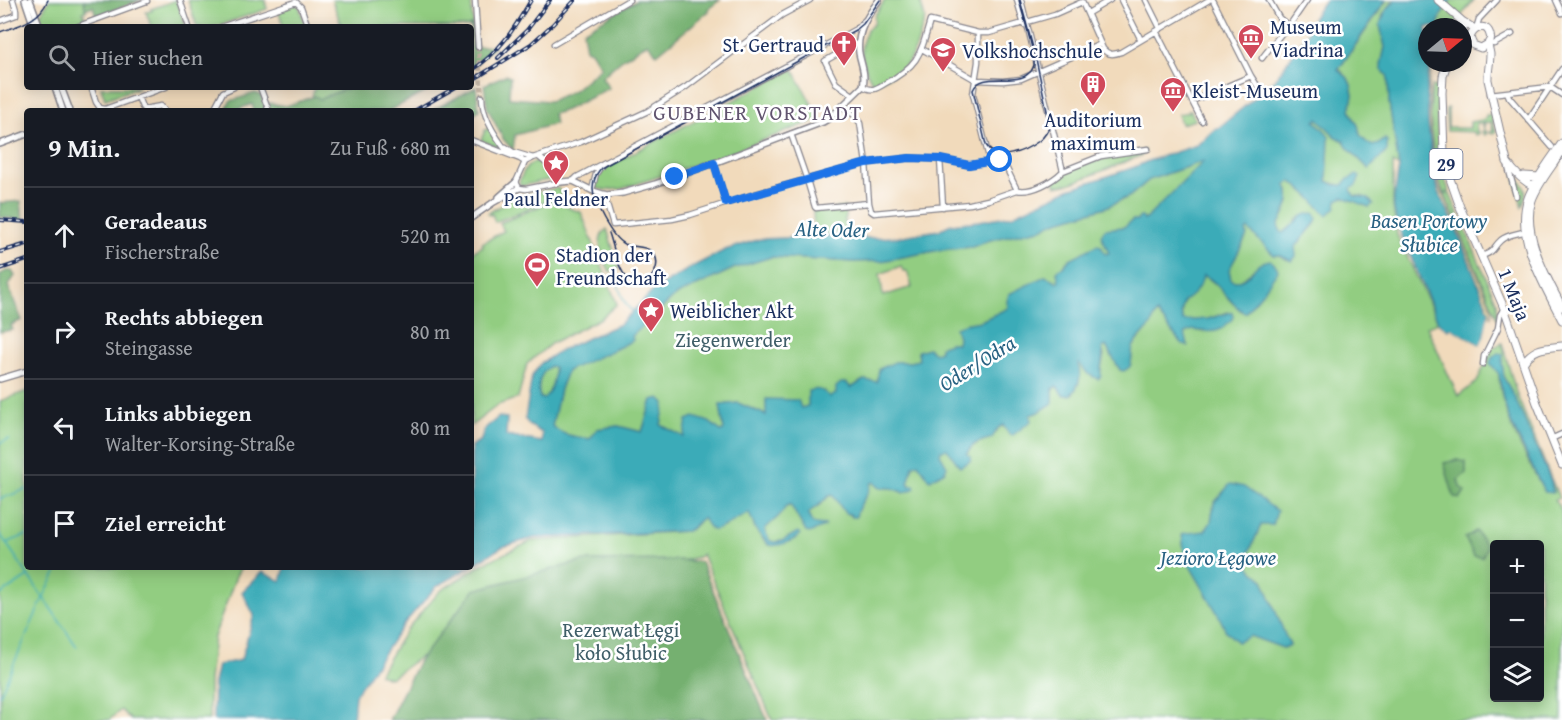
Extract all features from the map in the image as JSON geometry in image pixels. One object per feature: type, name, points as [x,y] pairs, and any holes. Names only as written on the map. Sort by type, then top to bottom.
[{"type":"main road","points":[[1438,0],[1458,18]]},
{"type":"main road","points":[[1472,32],[1485,28],[1490,34],[1488,79],[1507,162],[1534,189]]},
{"type":"main road","points":[[1472,44],[1485,51],[1489,60]]},
{"type":"main road","points":[[1480,48],[1489,44]]},
{"type":"main road","name":"1 Maja","points":[[1445,72],[1442,93],[1446,163],[1454,191],[1504,308],[1562,465]]},
{"type":"main road","points":[[1562,143],[1534,189],[1525,215],[1523,232],[1535,265],[1562,320]]},
{"type":"main road","points":[[1561,153],[1534,189],[1530,209],[1531,229],[1539,257],[1562,307]]},
{"type":"main road","points":[[1525,179],[1540,177]]},
{"type":"main road","points":[[1523,363],[1536,350],[1562,346]]},
{"type":"street","points":[[0,21],[16,15],[13,0]]},
{"type":"street","points":[[25,0],[33,24]]},
{"type":"street","points":[[30,0],[39,24]]},
{"type":"street","points":[[180,0],[188,24]]},
{"type":"street","points":[[475,0],[478,47]]},
{"type":"street","points":[[554,44],[629,0]]},
{"type":"street","points":[[518,185],[525,162],[581,142],[648,111],[688,85],[782,15],[810,0]]},
{"type":"street","points":[[573,181],[856,29],[879,0]]},
{"type":"street","points":[[1019,0],[1062,171]]},
{"type":"street","points":[[1088,13],[1110,0]]},
{"type":"street","points":[[1121,0],[1141,40]]},
{"type":"street","points":[[1146,0],[1202,121]]},
{"type":"street","points":[[863,86],[872,90],[911,68],[922,49],[930,21],[978,33],[999,31],[1061,12],[1082,1],[1106,52],[1116,54],[1211,0],[1260,90]]},
{"type":"street","points":[[1269,0],[1279,18],[1288,25]]},
{"type":"street","points":[[1262,58],[1307,0]]},
{"type":"street","points":[[1472,30],[1482,15],[1497,0]]},
{"type":"street","points":[[1556,0],[1562,13]]},
{"type":"street","points":[[84,24],[147,1]]},
{"type":"street","points":[[230,24],[296,2],[301,6],[307,24]]},
{"type":"street","points":[[1482,15],[1481,22],[1485,28]]},
{"type":"street","points":[[474,216],[494,202],[507,189],[518,185],[526,189],[573,181],[605,194],[623,193],[655,184],[823,123],[863,86],[864,71],[858,43],[864,21]]},
{"type":"street","points":[[978,33],[978,62],[973,94],[990,162]]},
{"type":"street","points":[[1489,44],[1494,44],[1512,34]]},
{"type":"street","points":[[853,95],[837,83],[825,61],[858,43]]},
{"type":"street","points":[[922,49],[976,80],[1016,80],[1101,44]]},
{"type":"street","points":[[1528,120],[1562,69]]},
{"type":"street","points":[[1192,101],[1251,76]]},
{"type":"street","points":[[1490,94],[1550,87],[1562,95]]},
{"type":"street","points":[[56,90],[62,108]]},
{"type":"street","points":[[62,90],[68,108]]},
{"type":"street","points":[[92,90],[100,108]]},
{"type":"street","points":[[108,108],[157,90]]},
{"type":"street","points":[[215,108],[223,92],[227,90]]},
{"type":"street","points":[[261,90],[268,108]]},
{"type":"street","points":[[1508,92],[1509,97],[1552,147]]},
{"type":"street","points":[[138,97],[143,108]]},
{"type":"street","points":[[482,97],[484,110],[500,141],[510,154]]},
{"type":"street","points":[[843,106],[860,123],[869,203],[874,213],[970,204],[1017,190],[1041,186],[1062,171],[1101,156],[1148,149]]},
{"type":"street","points":[[790,134],[816,208],[869,203]]},
{"type":"street","points":[[0,144],[24,135]]},
{"type":"street","points":[[474,141],[525,162]]},
{"type":"street","points":[[500,141],[513,152],[536,157],[546,163],[561,182]]},
{"type":"street","points":[[605,194],[613,225],[672,219],[866,163],[909,158],[940,159],[969,165],[1000,160],[1005,165],[1017,190]]},
{"type":"street","points":[[940,159],[943,207]]},
{"type":"street","points":[[1507,162],[1516,196]]},
{"type":"street","points":[[714,163],[726,203]]},
{"type":"street","points":[[592,190],[596,174],[602,165]]},
{"type":"street","points":[[1482,256],[1493,251],[1502,239],[1523,232]]},
{"type":"street","points":[[1483,364],[1484,356],[1498,328],[1500,315],[1504,308]]},
{"type":"street","points":[[0,379],[24,372]]},
{"type":"street","points":[[1551,439],[1562,434]]},
{"type":"green space","points":[[49,0],[84,0],[86,11],[83,12],[84,21],[75,24],[73,21],[70,24],[43,24],[40,15]]},
{"type":"green space","points":[[84,0],[142,0],[96,16],[93,6],[85,9]]},
{"type":"green space","points":[[176,0],[185,24],[150,24],[146,12],[152,11],[151,9]]},
{"type":"green space","points":[[188,0],[265,0],[267,9],[223,24],[196,24]]},
{"type":"green space","points":[[332,0],[471,0],[473,24],[341,24]]},
{"type":"green space","points":[[637,0],[720,0],[657,54],[647,43],[621,60],[602,77],[609,88],[566,110],[553,114],[555,124],[515,135],[513,150],[503,139],[487,107],[484,85],[505,75],[510,77],[509,98],[550,101],[574,90],[601,67],[591,51],[586,49],[583,31]]},
{"type":"green space","points":[[885,0],[920,0],[925,19],[916,48],[907,64],[874,84],[864,65],[862,44],[867,29],[874,24],[874,16]]},
{"type":"green space","points":[[1387,0],[1394,0],[1383,14],[1380,25],[1385,47],[1381,65],[1388,79],[1389,103],[1399,167],[1393,163],[1393,206],[1397,235],[1438,322],[1427,327],[1458,396],[1477,382],[1492,348],[1502,343],[1517,395],[1559,498],[1555,500],[1562,512],[1562,720],[772,720],[702,554],[685,560],[701,562],[766,720],[389,720],[423,655],[390,678],[379,674],[406,630],[440,591],[484,563],[532,541],[687,531],[704,518],[724,527],[749,513],[756,530],[768,545],[785,543],[793,535],[785,540],[773,542],[769,541],[765,529],[785,507],[790,504],[806,532],[823,525],[813,524],[809,514],[833,494],[845,513],[856,517],[858,508],[871,483],[874,482],[880,488],[893,488],[904,493],[911,486],[908,483],[913,465],[917,463],[946,466],[940,450],[947,448],[969,457],[967,454],[974,445],[992,436],[998,428],[1003,425],[1009,434],[1030,415],[1053,403],[1053,388],[1057,386],[1063,395],[1071,395],[1079,381],[1078,365],[1080,363],[1088,374],[1099,378],[1104,355],[1102,348],[1106,346],[1120,370],[1132,359],[1134,346],[1157,313],[1181,343],[1188,330],[1203,332],[1228,312],[1208,319],[1183,321],[1184,302],[1202,275],[1214,283],[1245,313],[1262,293],[1252,270],[1240,280],[1231,280],[1229,270],[1247,235],[1246,231],[1249,228],[1274,255],[1288,260],[1295,247],[1315,224],[1297,219],[1290,230],[1282,234],[1278,226],[1289,202],[1289,189],[1285,185],[1291,181],[1309,196],[1337,200],[1343,197],[1369,207],[1362,196],[1354,196],[1346,187],[1327,181],[1329,137],[1315,121],[1318,118],[1335,136],[1344,141],[1369,169],[1387,151],[1385,139],[1373,146],[1360,135],[1358,125],[1350,110],[1353,95],[1351,85],[1339,69]],"holes":[[[1503,354],[1504,378],[1551,481],[1553,492],[1545,492],[1509,419],[1499,377]],[[1214,503],[1261,525],[1246,559],[1251,569],[1263,580],[1290,645],[1283,648],[1250,636],[1226,631],[1185,557],[1182,534],[1204,532],[1211,523]]]},
{"type":"green space","points":[[1451,0],[1474,0],[1459,18],[1440,18]]},
{"type":"green space","points":[[294,4],[299,6],[305,24],[283,24],[278,10]]},
{"type":"green space","points":[[494,46],[474,64],[474,47]]},
{"type":"green space","points":[[793,69],[820,119],[712,159],[621,189],[595,188],[598,175],[604,168]]},
{"type":"green space","points":[[1432,86],[1437,87],[1439,153],[1449,191],[1444,194],[1436,169],[1432,141],[1430,112]]},
{"type":"green space","points":[[476,87],[479,110],[474,114],[474,108],[437,108],[474,90]]},
{"type":"green space","points":[[102,90],[130,90],[105,99]]},
{"type":"green space","points":[[314,90],[342,90],[320,99],[312,97]]},
{"type":"green space","points":[[342,90],[430,90],[394,108],[269,108],[268,103],[286,106],[315,96],[320,99]]},
{"type":"green space","points":[[255,93],[261,95],[266,108],[253,108],[252,104],[242,108],[226,108],[230,101]]},
{"type":"green space","points":[[1448,108],[1448,127],[1470,128],[1470,122],[1482,120],[1486,115],[1491,114],[1496,132],[1490,133],[1493,130],[1491,122],[1484,123],[1487,132],[1485,135],[1482,132],[1484,131],[1483,123],[1476,124],[1479,134],[1475,135],[1474,132],[1447,131],[1446,109]]},
{"type":"green space","points":[[1189,110],[1195,120],[1181,124],[1178,114],[1189,112]]},
{"type":"green space","points":[[490,127],[500,145],[498,147],[481,140],[485,130]]},
{"type":"green space","points":[[1145,150],[1142,155],[1072,183],[1056,186],[1054,181],[1086,164]]},
{"type":"green space","points":[[537,161],[553,175],[552,179],[521,186],[519,182],[524,172]]},
{"type":"green space","name":"Ziegenwerder","points":[[1204,161],[1146,219],[1133,220],[1124,227],[1111,229],[1109,253],[1105,254],[1101,246],[1070,259],[1057,272],[1059,281],[1056,282],[1045,276],[1007,301],[1009,308],[981,321],[964,324],[958,337],[958,343],[949,343],[940,347],[940,351],[935,353],[928,348],[918,351],[919,360],[895,362],[877,382],[863,380],[829,398],[824,391],[808,406],[801,408],[766,400],[767,415],[738,403],[720,405],[724,430],[722,432],[709,422],[684,438],[661,425],[664,403],[652,400],[642,432],[618,426],[597,429],[591,439],[565,434],[552,426],[560,389],[567,371],[591,358],[616,349],[675,296],[735,268],[771,257],[854,262],[881,261],[940,250],[972,247],[990,240],[1044,228],[1051,223],[1106,207],[1130,196],[1149,180]],"holes":[[[901,266],[903,271],[907,271],[912,287],[883,296],[880,274]]]},
{"type":"green space","points":[[1515,176],[1525,190],[1522,207]]},
{"type":"green space","points":[[558,188],[562,195],[495,222],[492,214],[488,213],[515,197]]},
{"type":"green space","points":[[1449,192],[1497,303],[1498,320],[1445,195]]},
{"type":"green space","name":"Stadion der Freundschaft","points":[[559,198],[569,208],[581,212],[617,304],[601,318],[552,343],[527,364],[518,398],[498,405],[474,424],[474,251],[483,246],[482,243],[504,231],[500,223]]},
{"type":"green space","points":[[21,201],[23,220],[0,217],[0,203]]},
{"type":"green space","points":[[845,207],[845,230],[850,231],[814,236],[813,211]]},
{"type":"green space","points":[[607,229],[619,268],[610,272],[600,244],[603,233]]},
{"type":"green space","points":[[6,271],[12,271],[15,276],[8,286],[22,320],[11,325],[13,330],[0,332],[0,275]]},
{"type":"green space","points":[[550,366],[554,367],[553,380],[544,399],[540,398],[539,384],[544,372]]},
{"type":"green space","points":[[24,392],[24,570],[239,570],[214,637],[209,680],[209,720],[131,720],[121,710],[109,720],[0,720],[0,401]]},
{"type":"green space","points":[[1457,460],[1466,462],[1466,473],[1458,480],[1460,487],[1465,491],[1460,499],[1454,497],[1444,463]]},
{"type":"green space","points":[[1476,531],[1487,547],[1482,557],[1474,556],[1465,538]]},
{"type":"green space","name":"Rezerwat Łęgi koło Słubic","points":[[679,560],[701,562],[767,720],[389,720],[419,661],[474,590],[583,561]]},
{"type":"sand","points":[[1429,72],[1431,72],[1429,85],[1435,174],[1492,309],[1491,317],[1488,316],[1487,307],[1434,176],[1428,126],[1427,83]]},
{"type":"water","name":"Oder/Odra","points":[[1325,0],[1386,0],[1338,70],[1347,77],[1351,85],[1353,95],[1350,110],[1358,125],[1360,135],[1373,146],[1385,139],[1387,151],[1369,169],[1344,141],[1335,136],[1318,119],[1315,121],[1329,137],[1327,181],[1335,185],[1344,185],[1346,180],[1357,175],[1360,177],[1351,189],[1354,196],[1368,198],[1373,204],[1369,207],[1343,197],[1337,200],[1336,207],[1327,216],[1291,181],[1286,185],[1289,200],[1278,226],[1282,233],[1304,215],[1315,213],[1317,218],[1295,247],[1296,256],[1292,261],[1274,255],[1248,229],[1229,270],[1231,280],[1242,280],[1259,265],[1270,260],[1278,270],[1245,313],[1214,282],[1203,275],[1196,290],[1184,301],[1181,313],[1183,321],[1208,319],[1232,312],[1232,320],[1221,329],[1185,333],[1188,346],[1181,343],[1157,313],[1151,325],[1134,345],[1131,363],[1127,369],[1120,370],[1106,346],[1102,348],[1101,376],[1098,379],[1088,374],[1079,363],[1080,373],[1076,389],[1070,395],[1063,395],[1057,386],[1053,388],[1053,403],[1030,415],[1031,421],[1013,435],[1009,434],[1003,425],[998,428],[992,438],[978,443],[969,450],[967,454],[971,457],[970,461],[960,467],[947,449],[941,450],[940,454],[947,466],[945,471],[930,480],[918,463],[913,465],[908,483],[910,486],[914,485],[915,488],[904,493],[893,488],[880,488],[874,482],[871,483],[858,508],[856,517],[845,513],[832,494],[809,514],[813,524],[825,525],[824,527],[809,533],[806,532],[790,504],[786,506],[765,529],[765,532],[770,541],[774,542],[784,540],[798,532],[801,534],[786,543],[769,545],[756,530],[749,513],[716,530],[710,528],[703,518],[687,531],[534,538],[502,547],[474,564],[474,444],[481,440],[484,429],[499,417],[507,418],[506,436],[542,442],[542,433],[529,425],[525,419],[532,376],[541,363],[561,350],[620,324],[654,290],[725,250],[760,239],[859,235],[867,238],[897,237],[939,230],[951,224],[1013,215],[1069,189],[1197,145],[1268,87],[1306,35],[1313,17]],"holes":[[[1204,161],[1146,219],[1140,217],[1124,227],[1105,229],[1101,235],[1109,253],[1105,254],[1101,246],[1097,245],[1070,259],[1058,269],[1059,281],[1056,282],[1045,276],[1009,294],[1008,308],[981,321],[955,328],[957,343],[949,343],[940,347],[940,351],[935,353],[928,348],[918,351],[919,360],[895,362],[879,369],[877,382],[864,380],[851,388],[847,383],[841,383],[836,387],[836,394],[830,397],[820,390],[808,391],[808,406],[801,408],[798,400],[766,399],[766,415],[738,403],[720,405],[724,430],[722,432],[709,422],[694,417],[687,420],[684,437],[661,425],[665,403],[660,398],[652,400],[642,432],[618,426],[597,429],[590,439],[565,434],[552,426],[560,389],[567,371],[633,340],[632,336],[675,296],[735,268],[771,257],[854,262],[881,261],[940,250],[972,247],[990,240],[1044,228],[1051,223],[1106,207],[1130,196],[1149,180]],[[550,366],[554,367],[551,388],[544,399],[540,398],[541,376]]]},
{"type":"water","name":"Basen Portowy Słubice","points":[[1395,0],[1451,0],[1440,18],[1418,18],[1418,72],[1429,72],[1427,83],[1428,122],[1432,165],[1438,190],[1489,311],[1484,338],[1480,345],[1439,323],[1397,224],[1394,198],[1399,167],[1389,103],[1388,79],[1381,65],[1385,47],[1380,25],[1385,12]]},
{"type":"water","points":[[1498,353],[1503,354],[1504,378],[1551,481],[1553,493],[1545,492],[1509,418],[1499,374],[1490,363]]},
{"type":"water","name":"Jezioro Łęgowe","points":[[1230,484],[1244,487],[1277,511],[1273,525],[1261,525],[1246,559],[1251,569],[1263,580],[1290,645],[1283,648],[1250,636],[1237,642],[1226,631],[1185,557],[1182,534],[1205,531],[1211,522],[1214,503]]},
{"type":"water","points":[[284,570],[465,570],[436,587],[403,625],[355,695],[353,720],[213,720],[214,683],[218,665],[241,660],[254,615],[242,592],[262,572],[281,581]]},
{"type":"pier","points":[[1488,316],[1491,317],[1487,338],[1481,348],[1449,330],[1450,328],[1480,345]]},
{"type":"waterway","points":[[617,281],[625,302],[633,311]]},
{"type":"waterway","points":[[0,443],[9,439]]},
{"type":"waterway","points":[[0,499],[24,490]]},
{"type":"waterway","points":[[0,534],[24,569]]},
{"type":"waterway","points":[[6,543],[24,536]]},
{"type":"waterway","points":[[25,570],[77,647]]},
{"type":"waterway","points":[[0,695],[57,570]]},
{"type":"waterway","points":[[0,595],[29,576]]},
{"type":"tunnel","points":[[478,47],[482,97]]},
{"type":"tram line","points":[[0,32],[34,18],[48,0]]},
{"type":"tram line","points":[[609,233],[616,258],[624,274],[630,280],[637,282],[649,279],[657,263],[654,254],[648,249],[624,244],[614,235],[600,211],[593,189],[595,178],[601,168],[857,29],[880,0]]},
{"type":"tram line","points":[[1019,0],[1033,52],[1032,69],[1023,77],[1015,79],[983,81],[973,90],[986,145],[991,151],[1004,155],[1019,152],[1033,145],[1043,138],[1050,125],[1036,59],[1020,0]]},
{"type":"railway","points":[[474,69],[506,39],[531,0]]},
{"type":"railway","points":[[498,58],[527,30],[550,0]]},
{"type":"railway","points":[[474,79],[531,44],[575,0]]},
{"type":"railway","points":[[419,108],[451,90]]},
{"type":"railway","points":[[0,220],[24,222]]},
{"type":"railway","points":[[0,252],[24,245]]},
{"type":"railway","points":[[0,269],[24,261]]},
{"type":"place","name":"Museum Viadrina","points":[[1251,60]]},
{"type":"place","name":"St. Gertraud","points":[[844,67]]},
{"type":"place","name":"Volkshochschule","points":[[943,73]]},
{"type":"place","name":"Auditorium maximum","points":[[1093,107]]},
{"type":"place","name":"Kleist-Museum","points":[[1173,113]]},
{"type":"place","name":"Paul Feldner","points":[[556,186]]},
{"type":"place","name":"Stadion der Freundschaft","points":[[537,288]]},
{"type":"place","name":"Weiblicher Akt","points":[[651,333]]},
{"type":"district","name":"GUBENER VORSTADT","points":[[758,112]]},
{"type":"route","points":[[675,177],[714,163],[726,203],[866,163],[909,158],[940,159],[969,165],[1000,160]]},
{"type":"water label","name":"Alte Oder","points":[[832,229]]}]
